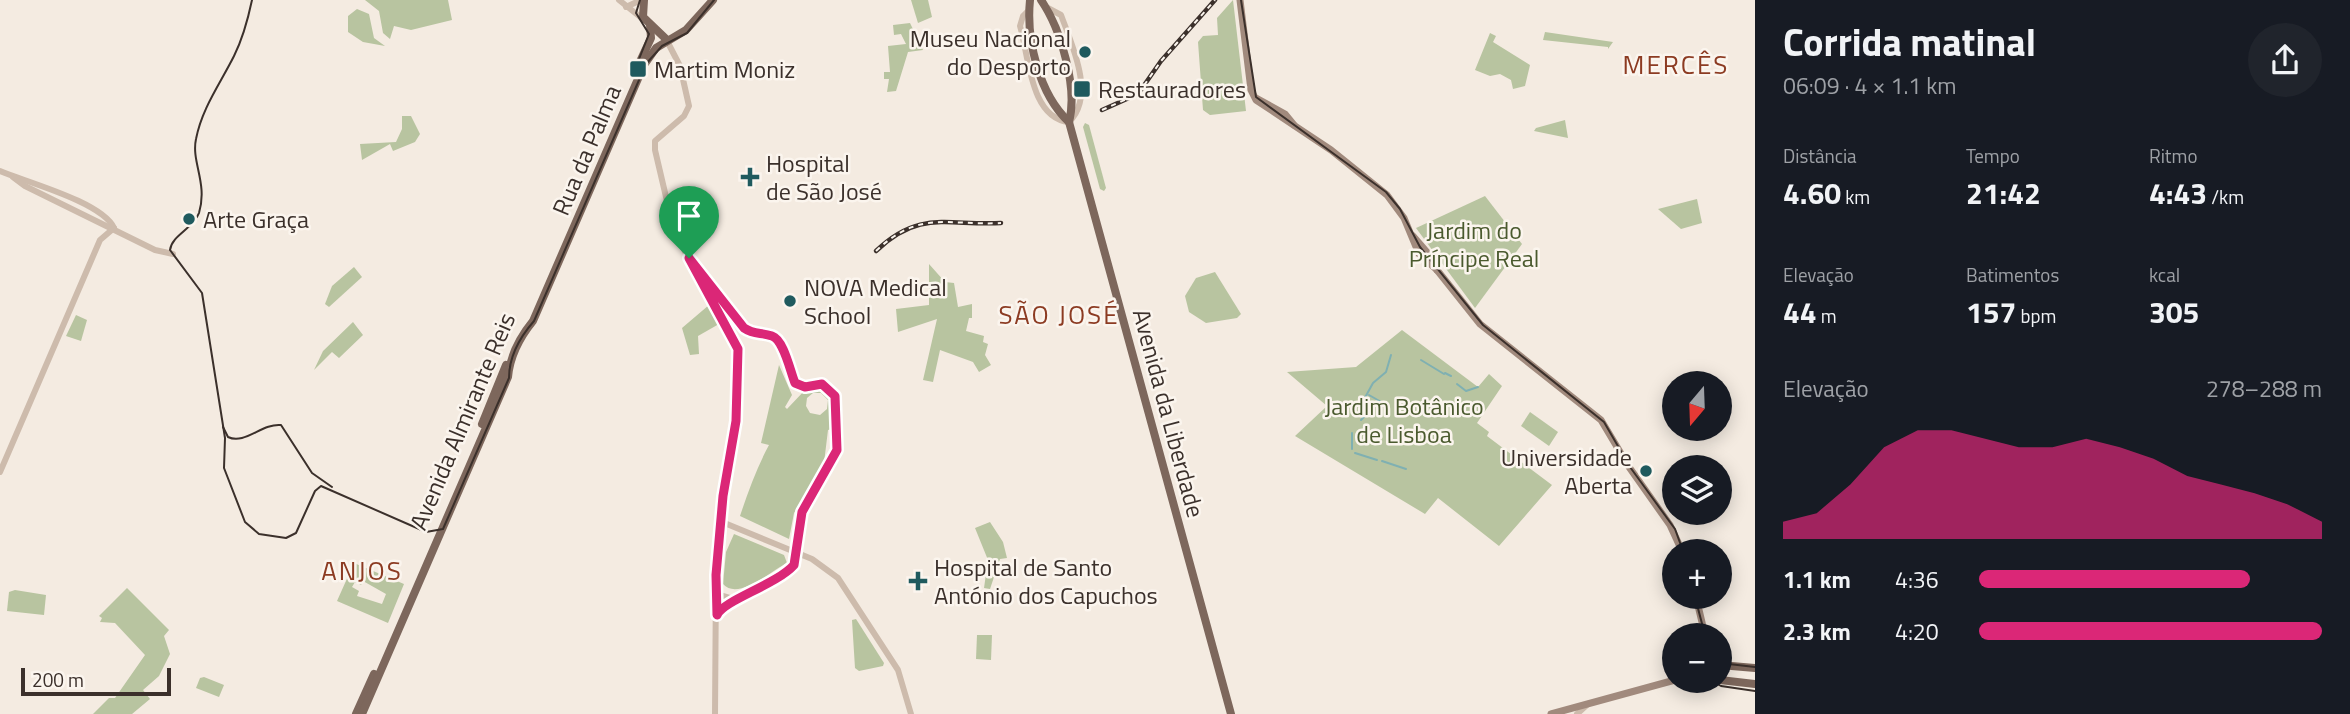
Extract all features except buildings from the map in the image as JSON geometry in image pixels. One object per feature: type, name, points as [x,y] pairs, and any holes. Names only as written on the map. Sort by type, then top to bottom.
[{"type":"main road","name":"Rua da Palma","points":[[556,260],[651,38],[648,23],[641,11],[643,0]]},
{"type":"main road","name":"Rua da Palma","points":[[562,246],[644,65],[666,39],[686,30],[713,0]]},
{"type":"main road","points":[[1240,0],[1253,95],[1285,114],[1295,126],[1387,195],[1406,224],[1419,254],[1437,270],[1490,335],[1601,420],[1676,539]]},
{"type":"main road","points":[[1043,4],[1052,17],[1072,93],[1069,122],[1048,97],[1030,31],[1030,5],[1043,4]]},
{"type":"main road","points":[[648,23],[666,39]]},
{"type":"main road","name":"Avenida da Liberdade","points":[[1069,122],[1231,714]]},
{"type":"main road","name":"Avenida Almirante Reis","points":[[362,714],[466,468],[508,377],[510,363],[523,333],[533,321],[556,260]]},
{"type":"main road","name":"Avenida Almirante Reis","points":[[356,714],[437,535]]},
{"type":"main road","points":[[1732,665],[1755,668]]},
{"type":"main road","points":[[1732,681],[1754,684]]},
{"type":"main road","points":[[1551,714],[1567,712],[1662,684]]},
{"type":"street","points":[[619,0],[648,23]]},
{"type":"street","points":[[626,7],[643,0]]},
{"type":"street","points":[[1030,5],[1020,26],[1040,105],[1055,119],[1069,122]]},
{"type":"street","points":[[666,39],[680,66],[689,106],[684,116],[657,138],[654,147],[673,229],[737,347],[736,425],[723,502],[717,594],[715,714]]},
{"type":"street","points":[[0,171],[73,199],[109,219],[114,228]]},
{"type":"street","points":[[13,177],[25,186],[155,250],[173,254]]},
{"type":"street","points":[[93,218],[100,240]]},
{"type":"street","points":[[0,472],[100,240],[114,228]]},
{"type":"street","points":[[689,258],[744,328],[757,336],[769,335],[778,340],[795,383],[805,387],[822,384],[835,396],[837,446],[802,512],[797,552],[790,569],[738,600],[725,604],[717,615]]},
{"type":"street","points":[[722,522],[812,559],[840,580],[898,670],[911,714]]},
{"type":"street","points":[[717,594],[738,600]]},
{"type":"street","points":[[1577,714],[1588,704]]},
{"type":"green space","points":[[365,0],[448,0],[452,20],[411,30],[394,26],[390,39],[383,33],[379,11]]},
{"type":"green space","points":[[911,0],[928,0],[932,17],[918,23]]},
{"type":"green space","points":[[1233,0],[1246,111],[1210,115],[1203,110],[1198,42],[1203,36],[1218,35],[1217,18]]},
{"type":"green space","points":[[357,9],[369,14],[374,38],[385,46],[363,42],[348,32],[348,16]]},
{"type":"green space","points":[[910,23],[923,50],[908,52],[896,91],[887,92],[889,79],[884,79],[884,72],[890,72],[888,46],[906,44],[901,34],[894,35],[893,25]]},
{"type":"green space","points":[[1545,32],[1613,42],[1608,49],[1543,40]]},
{"type":"green space","points":[[1490,33],[1496,36],[1493,42],[1530,65],[1525,86],[1513,89],[1511,80],[1500,74],[1490,76],[1475,70]]},
{"type":"green space","points":[[402,116],[411,116],[420,134],[415,142],[393,151],[390,144],[362,160],[360,144],[396,142],[402,129]]},
{"type":"green space","points":[[1565,120],[1568,138],[1534,131],[1536,128]]},
{"type":"green space","points":[[1085,123],[1089,125],[1106,188],[1104,191],[1100,189],[1083,127]]},
{"type":"green space","name":"Jardim do Príncipe Real","points":[[1485,196],[1522,244],[1475,308],[1416,228]]},
{"type":"green space","points":[[1697,199],[1702,223],[1681,229],[1658,209]]},
{"type":"green space","points":[[929,264],[945,282],[954,283],[958,307],[972,304],[972,318],[969,318],[966,331],[984,336],[983,342],[988,344],[985,355],[991,365],[979,372],[973,362],[940,350],[933,382],[923,380],[937,319],[898,332],[896,309],[929,305]]},
{"type":"green space","points":[[354,267],[362,277],[329,307],[325,304],[332,286]]},
{"type":"green space","points":[[1215,272],[1241,314],[1237,318],[1206,323],[1189,312],[1185,296],[1196,278]]},
{"type":"green space","points":[[709,305],[719,324],[698,336],[699,354],[690,355],[682,328]]},
{"type":"green space","points":[[76,315],[87,320],[81,341],[66,336]]},
{"type":"green space","points":[[353,322],[363,335],[339,358],[332,352],[314,370],[323,351]]},
{"type":"green space","name":"Jardim Botânico de Lisboa","points":[[1402,330],[1478,387],[1489,374],[1502,386],[1477,423],[1489,432],[1487,436],[1552,485],[1499,546],[1438,498],[1425,514],[1295,436],[1327,406],[1287,372],[1356,367]]},
{"type":"green space","points":[[779,365],[792,395],[785,407],[787,409],[805,390],[821,386],[832,393],[832,429],[828,430],[824,463],[794,513],[789,539],[740,516],[769,445],[761,443]],"holes":[[[813,393],[821,393],[828,400],[827,409],[820,415],[810,413],[806,406],[807,398]]]},
{"type":"green space","points":[[1530,412],[1558,432],[1549,446],[1521,426]]},
{"type":"green space","points":[[990,522],[1003,542],[1007,558],[1000,559],[990,589],[984,588],[988,560],[975,528]]},
{"type":"green space","points":[[734,534],[784,555],[787,563],[746,587],[729,588],[723,584],[726,552]]},
{"type":"green space","points":[[354,563],[404,584],[388,623],[337,601]],"holes":[[[363,581],[386,594],[382,604],[357,596],[359,591],[352,587],[355,582],[361,585]]]},
{"type":"green space","points":[[127,588],[169,630],[164,636],[170,654],[159,676],[143,690],[150,699],[132,714],[93,714],[109,698],[115,698],[145,655],[115,623],[100,622],[102,618],[99,616]]},
{"type":"green space","points":[[15,590],[46,595],[44,615],[7,611],[9,592]]},
{"type":"green space","points":[[856,619],[884,663],[883,666],[859,671],[855,668],[852,620]]},
{"type":"green space","points":[[977,635],[992,635],[991,660],[976,659]]},
{"type":"green space","points":[[200,678],[224,685],[219,697],[196,688]]},
{"type":"waterway","points":[[1362,403],[1373,383],[1386,372],[1391,355]]},
{"type":"waterway","points":[[1421,360],[1444,374]]},
{"type":"waterway","points":[[1445,373],[1451,376]]},
{"type":"waterway","points":[[1457,384],[1466,391],[1478,387]]},
{"type":"waterway","points":[[1369,395],[1383,403]]},
{"type":"waterway","points":[[1361,409],[1364,417],[1361,420]]},
{"type":"waterway","points":[[1352,433],[1352,449]]},
{"type":"waterway","points":[[1355,453],[1377,460]]},
{"type":"waterway","points":[[1382,461],[1406,469]]},
{"type":"tram line","points":[[252,0],[237,49],[207,106],[196,139],[202,192],[199,213],[175,240],[170,250],[202,293],[225,438],[224,468],[245,522],[259,534],[286,538],[296,533],[315,491],[321,486],[426,532],[443,529],[509,378],[516,347],[534,321],[646,64],[662,46],[687,33],[714,0]]},
{"type":"tram line","points":[[635,69],[649,34],[636,13],[640,0]]},
{"type":"tram line","points":[[1241,0],[1256,97],[1386,192],[1400,209],[1420,247],[1483,325],[1604,422],[1630,467],[1675,529],[1679,539]]},
{"type":"tram line","points":[[223,427],[228,437],[234,439],[281,425],[312,473],[332,487]]},
{"type":"tram line","points":[[1698,609],[1702,623]]},
{"type":"tram line","points":[[1732,664],[1755,667]]},
{"type":"tram line","points":[[1732,688],[1755,691]]},
{"type":"railway","points":[[1102,110],[1138,94],[1161,61],[1215,0]]},
{"type":"railway","points":[[876,251],[892,238],[921,224],[1001,223]]},
{"type":"place","name":"Museu Nacional do Desporto","points":[[1085,52]]},
{"type":"place","name":"Martim Moniz","points":[[638,69]]},
{"type":"place","name":"Restauradores","points":[[1082,89]]},
{"type":"place","name":"Hospital de São José","points":[[750,177]]},
{"type":"place","name":"Arte Graça","points":[[189,219]]},
{"type":"place","name":"NOVA Medical School","points":[[790,301]]},
{"type":"place","name":"Universidade Aberta","points":[[1646,471]]},
{"type":"place","name":"Hospital de Santo António dos Capuchos","points":[[918,581]]},
{"type":"district","name":"MERCÊS","points":[[1676,64]]},
{"type":"district","name":"SÃO JOSÉ","points":[[1059,314]]},
{"type":"district","name":"ANJOS","points":[[362,570]]},
{"type":"route","points":[[689,258],[744,328],[757,336],[769,335],[778,340],[795,383],[805,387],[822,384],[831,389],[835,396],[837,450],[802,512],[794,565],[759,591],[725,604],[717,615],[716,575],[723,496],[736,421],[738,349],[689,258]]}]
